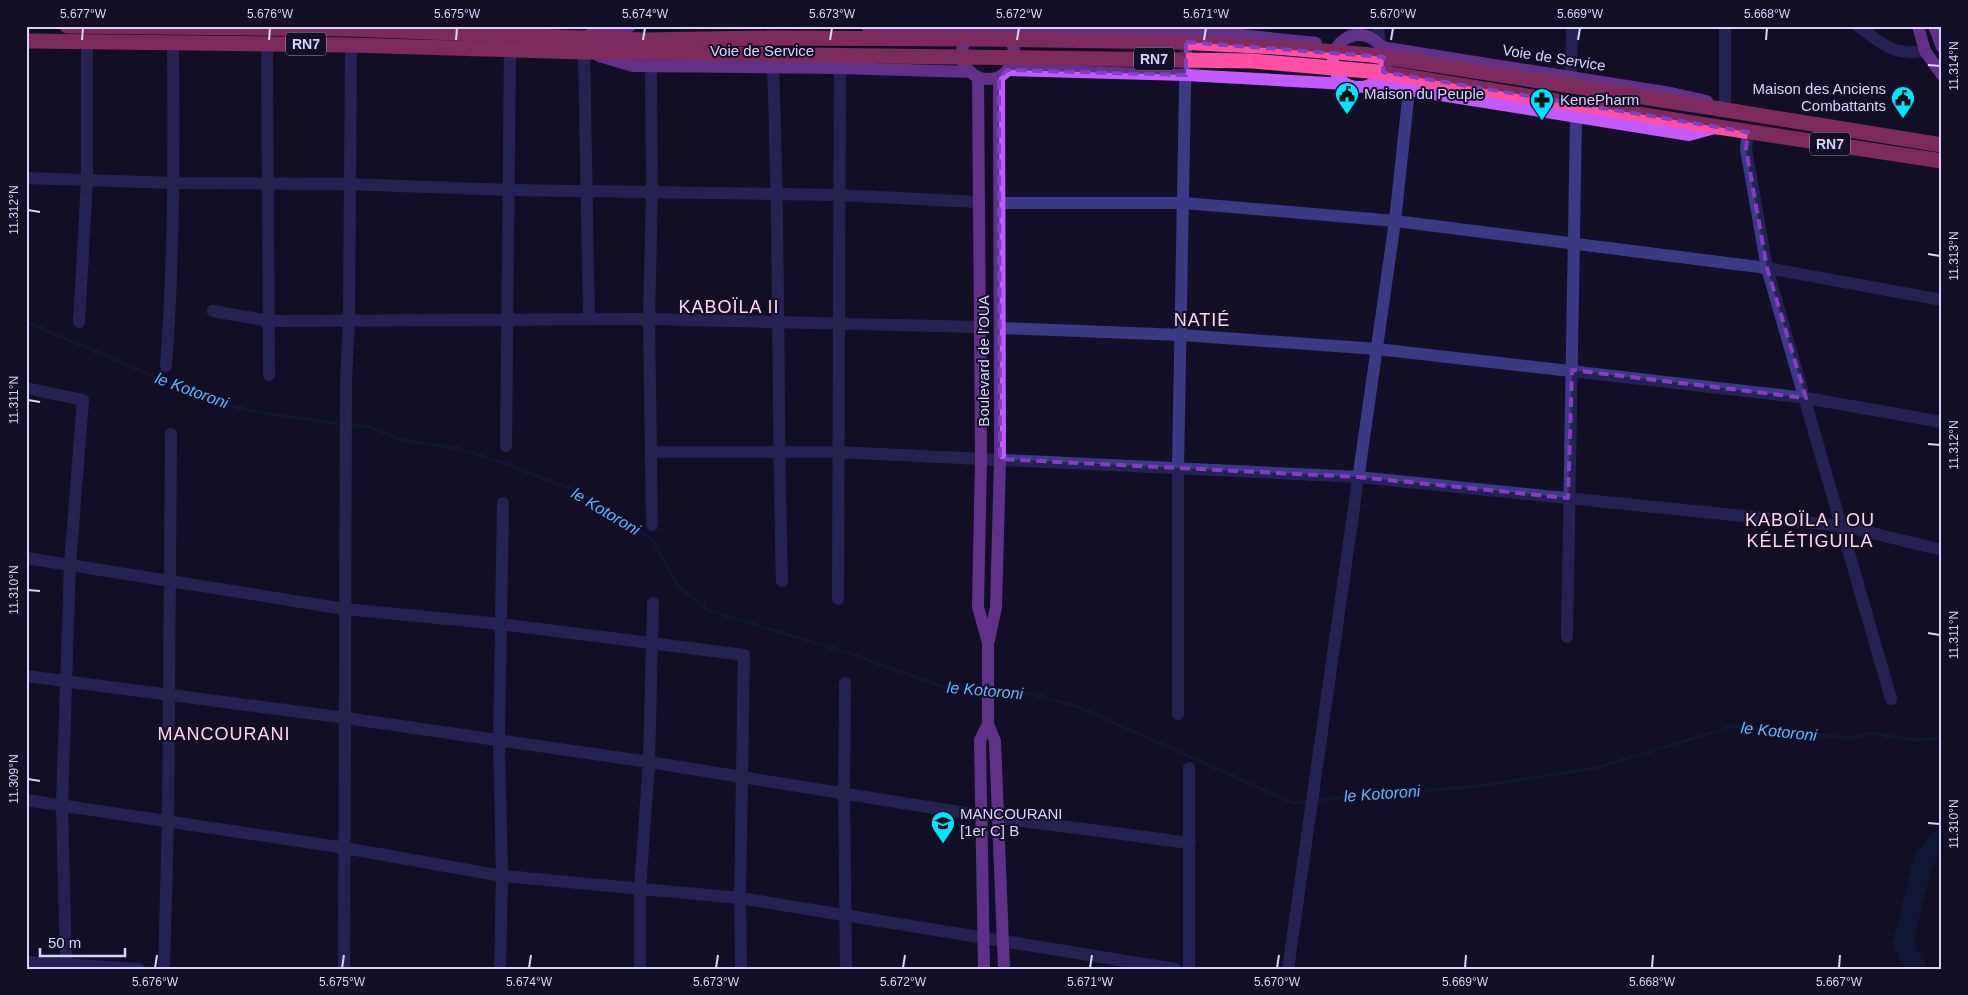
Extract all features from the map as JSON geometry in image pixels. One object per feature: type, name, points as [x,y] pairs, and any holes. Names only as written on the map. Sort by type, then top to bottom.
[{"type":"highway","name":"RN7","points":[[67,26],[173,32],[267,33],[512,30],[583,38],[1253,61],[1379,72],[1942,162]]},
{"type":"highway","name":"RN7","points":[[27,41],[87,42],[173,32]]},
{"type":"highway","name":"RN7","points":[[352,33],[510,50],[583,38],[645,40],[770,38],[1178,42],[1275,47],[1371,56],[1942,145]]},
{"type":"main road","points":[[583,38],[609,27],[630,26]]},
{"type":"main road","points":[[867,26],[977,29],[986,27],[999,29],[1186,29],[1338,46]]},
{"type":"main road","points":[[1918,26],[1925,51],[1942,75]]},
{"type":"main road","points":[[1934,26],[1942,47]]},
{"type":"main road","points":[[977,29],[965,40],[962,48],[962,57],[975,74],[981,458],[978,606],[988,642],[988,724],[996,741],[1004,969]]},
{"type":"main road","points":[[999,29],[1013,44],[1014,52],[1013,60],[1003,74]]},
{"type":"main road","points":[[1346,84],[1335,71],[1334,53],[1338,46],[1353,31],[1368,37],[1381,47],[1385,63],[1383,71],[1372,84]]},
{"type":"main road","name":"Voie de Service","points":[[583,38],[633,66],[840,68],[975,74]]},
{"type":"main road","name":"Voie de Service","points":[[1381,47],[1571,76],[1706,100],[1722,110]]},
{"type":"main road","points":[[975,74],[1186,75],[1346,84],[1355,87],[1372,84],[1689,135],[1718,127]]},
{"type":"main road","name":"Boulevard de l'OUA","points":[[988,642],[996,606],[1000,459],[999,203],[1003,74]]},
{"type":"main road","points":[[984,969],[983,816],[980,740],[988,724]]},
{"type":"street","points":[[1377,26],[1381,47]]},
{"type":"street","points":[[1571,76],[1572,26]]},
{"type":"street","points":[[1722,110],[1725,26]]},
{"type":"street","points":[[1858,26],[1894,51],[1908,54],[1925,51]]},
{"type":"street","points":[[1178,714],[1178,467],[1182,335],[1186,29]]},
{"type":"street","points":[[166,366],[170,315],[174,183],[173,32]]},
{"type":"street","points":[[267,33],[269,376]]},
{"type":"street","points":[[344,969],[346,718],[344,609],[348,184],[352,33]]},
{"type":"street","points":[[583,38],[589,319]]},
{"type":"street","points":[[79,322],[87,181],[87,42]]},
{"type":"street","points":[[506,446],[509,318],[510,50]]},
{"type":"street","points":[[652,66],[649,319],[652,525]]},
{"type":"street","points":[[773,68],[778,194],[778,451],[782,581]]},
{"type":"street","points":[[838,599],[840,68]]},
{"type":"street","points":[[1288,969],[1395,221],[1409,90]]},
{"type":"street","points":[[1566,637],[1576,118]]},
{"type":"street","points":[[1748,132],[1746,149],[1768,268],[1843,526],[1890,699]]},
{"type":"street","points":[[29,178],[268,185],[348,184],[509,190],[839,194],[978,202]]},
{"type":"street","points":[[999,203],[1184,203],[1395,221],[1768,268],[1942,300]]},
{"type":"street","points":[[213,311],[269,321],[509,318],[779,320],[980,327]]},
{"type":"street","points":[[1000,328],[1182,335],[1377,349],[1806,398],[1942,422]]},
{"type":"street","points":[[26,388],[83,400],[70,564],[62,805],[66,967]]},
{"type":"street","points":[[164,969],[168,822],[171,434]]},
{"type":"street","points":[[652,452],[838,452],[1358,477],[1843,526],[1942,550]]},
{"type":"street","points":[[500,969],[502,876],[499,741],[503,503]]},
{"type":"street","points":[[26,558],[344,609],[500,624],[744,655],[740,898],[741,969]]},
{"type":"street","points":[[640,969],[640,888],[649,762],[652,603]]},
{"type":"street","points":[[26,676],[346,718],[649,762],[983,816]]},
{"type":"street","points":[[845,683],[846,969]]},
{"type":"street","points":[[1189,768],[1189,969]]},
{"type":"street","points":[[26,800],[345,848],[502,876],[740,898],[1003,939],[1175,969]]},
{"type":"street","points":[[1000,818],[1190,843]]},
{"type":"street","points":[[26,962],[66,967],[139,969]]},
{"type":"highlighted area","points":[[1186,42],[1371,55],[1384,57],[1383,72],[1748,132],[1746,149],[1767,268],[1806,398],[1572,370],[1568,498],[1358,477],[1000,459],[999,78],[1007,70],[1186,75]]},
{"type":"waterway","name":"le Kotoroni","points":[[26,322],[215,402],[262,413],[342,424]]},
{"type":"waterway","name":"le Kotoroni","points":[[348,425],[370,427],[402,440],[460,449],[507,464],[576,491],[623,518],[653,541],[678,586],[710,611],[849,653],[940,686],[984,692]]},
{"type":"waterway","name":"le Kotoroni","points":[[990,692],[1033,694],[1081,708],[1293,803],[1309,801]]},
{"type":"waterway","name":"le Kotoroni","points":[[1315,800],[1479,786],[1596,768],[1734,726],[1849,738],[1873,733],[1912,740],[1942,738]]},
{"type":"waterway","points":[[1917,969],[1903,943],[1923,861],[1939,840],[1942,842]]},
{"type":"place","name":"Maison du Peuple","points":[[1347,115]]},
{"type":"place","name":"Maison des Anciens Combattants","points":[[1903,119]]},
{"type":"place","name":"KenePharm","points":[[1542,121]]},
{"type":"place","name":"MANCOURANI [1er C] B","points":[[943,844]]},
{"type":"district","name":"KABOÏLA II","points":[[729,307]]},
{"type":"district","name":"NATIÉ","points":[[1202,320]]},
{"type":"district","name":"KABOÏLA I OU KÉLÉTIGUILA","points":[[1810,530]]},
{"type":"district","name":"MANCOURANI","points":[[224,734]]}]
